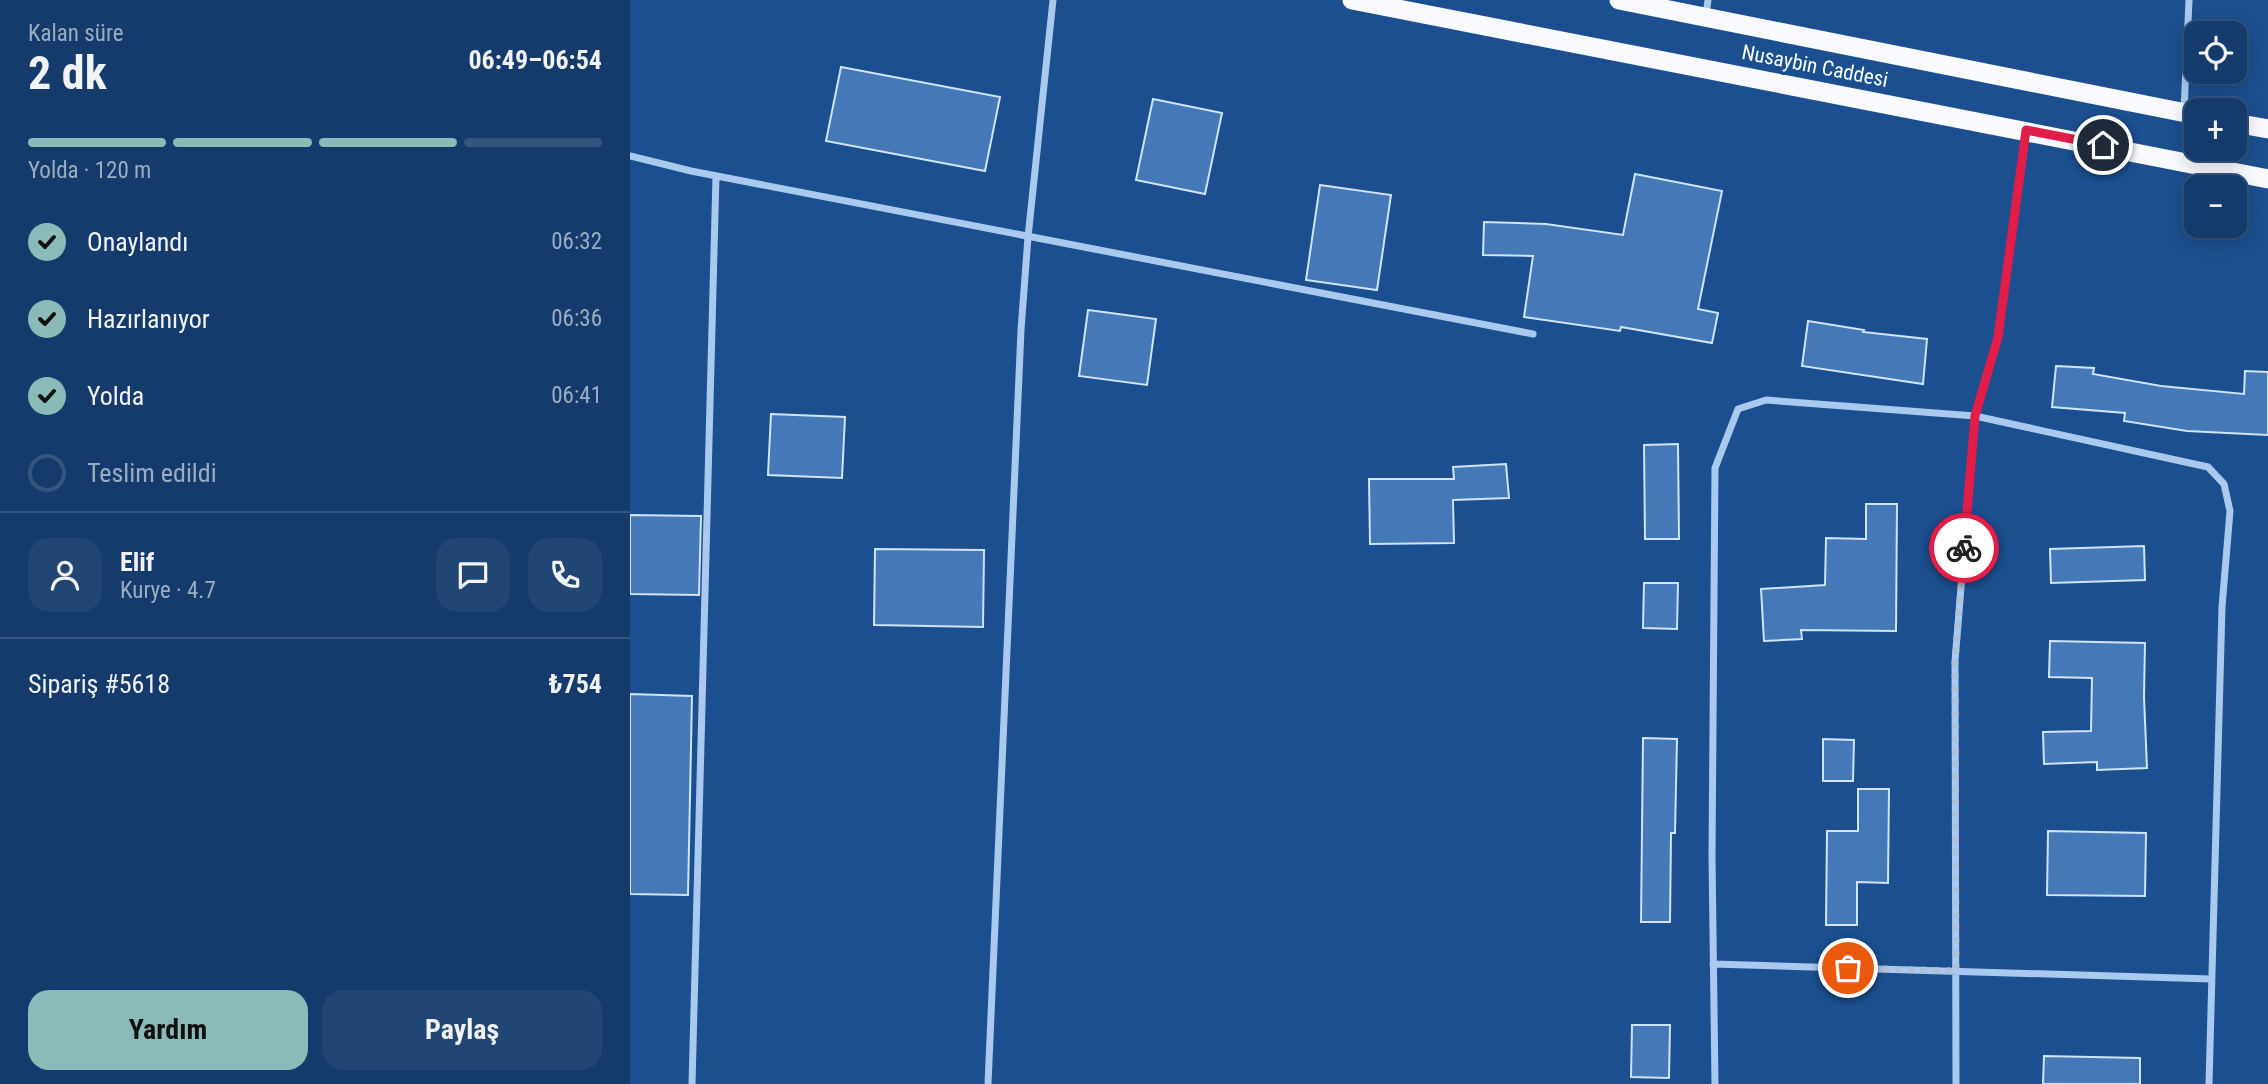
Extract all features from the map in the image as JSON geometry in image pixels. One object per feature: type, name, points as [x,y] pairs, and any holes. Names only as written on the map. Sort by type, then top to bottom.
[{"type":"highway","name":"Nusaybin Caddesi","points":[[1352,0],[2268,179]]},
{"type":"highway","name":"Nusaybin Caddesi","points":[[1619,0],[1707,8],[2184,113]]},
{"type":"highway","points":[[2247,125],[2268,129]]},
{"type":"street","points":[[988,1084],[1020,344],[1028,237],[1053,0]]},
{"type":"street","points":[[2189,0],[2190,98]]},
{"type":"street","points":[[1956,1084],[1955,661],[1975,416],[1998,337],[2026,130]]},
{"type":"street","points":[[630,156],[716,176],[1533,334]]},
{"type":"street","points":[[692,1084],[716,176]]},
{"type":"street","points":[[1715,1084],[1715,468],[1738,409],[1766,400],[1975,416],[2208,467],[2224,484],[2230,511],[2222,607],[2209,1084]]},
{"type":"street","points":[[1713,964],[2211,979]]},
{"type":"building","points":[[841,67],[1000,97],[985,171],[826,141]]},
{"type":"building","points":[[1153,99],[1222,113],[1205,194],[1136,180]]},
{"type":"building","points":[[1635,174],[1722,191],[1698,309],[1718,313],[1712,343],[1621,327],[1620,331],[1524,317],[1533,256],[1483,255],[1484,222],[1546,224],[1623,235]]},
{"type":"building","points":[[1320,185],[1391,195],[1377,290],[1306,280]]},
{"type":"building","points":[[1088,310],[1156,319],[1147,385],[1079,376]]},
{"type":"building","points":[[1808,321],[1864,330],[1863,332],[1927,339],[1923,384],[1802,366]]},
{"type":"building","points":[[2056,366],[2094,368],[2093,374],[2161,386],[2244,394],[2245,371],[2268,372],[2268,435],[2187,431],[2124,421],[2125,413],[2052,407]]},
{"type":"building","points":[[771,414],[845,417],[842,478],[768,475]]},
{"type":"building","points":[[1678,444],[1679,539],[1645,539],[1644,445]]},
{"type":"building","points":[[1506,464],[1509,498],[1453,500],[1454,543],[1370,544],[1369,479],[1454,479],[1453,467]]},
{"type":"building","points":[[1866,504],[1897,504],[1896,631],[1801,630],[1802,639],[1764,641],[1761,589],[1825,585],[1826,538],[1866,539]]},
{"type":"building","points":[[630,515],[701,516],[699,595],[630,594]]},
{"type":"building","points":[[2144,546],[2145,580],[2051,583],[2050,549]]},
{"type":"building","points":[[875,549],[984,550],[983,627],[874,625]]},
{"type":"building","points":[[1644,583],[1678,583],[1677,629],[1643,628]]},
{"type":"building","points":[[2050,641],[2145,643],[2147,768],[2097,770],[2097,762],[2044,764],[2043,732],[2091,731],[2092,678],[2049,677]]},
{"type":"building","points":[[630,694],[692,696],[688,895],[630,894]]},
{"type":"building","points":[[1643,738],[1677,739],[1675,833],[1671,833],[1670,922],[1641,922]]},
{"type":"building","points":[[1823,739],[1854,740],[1853,781],[1823,781]]},
{"type":"building","points":[[1858,789],[1889,789],[1888,883],[1857,882],[1857,925],[1826,925],[1827,831],[1858,831]]},
{"type":"building","points":[[2048,831],[2146,833],[2145,896],[2047,895]]},
{"type":"building","points":[[1632,1025],[1670,1025],[1669,1078],[1631,1077]]},
{"type":"building","points":[[2044,1056],[2140,1058],[2140,1084],[2043,1084]]},
{"type":"way so far","points":[[1848,968],[1956,971],[1955,661],[1964,548]]},
{"type":"route","points":[[1964,548],[1975,416],[1998,337],[2026,130],[2103,145]]}]
